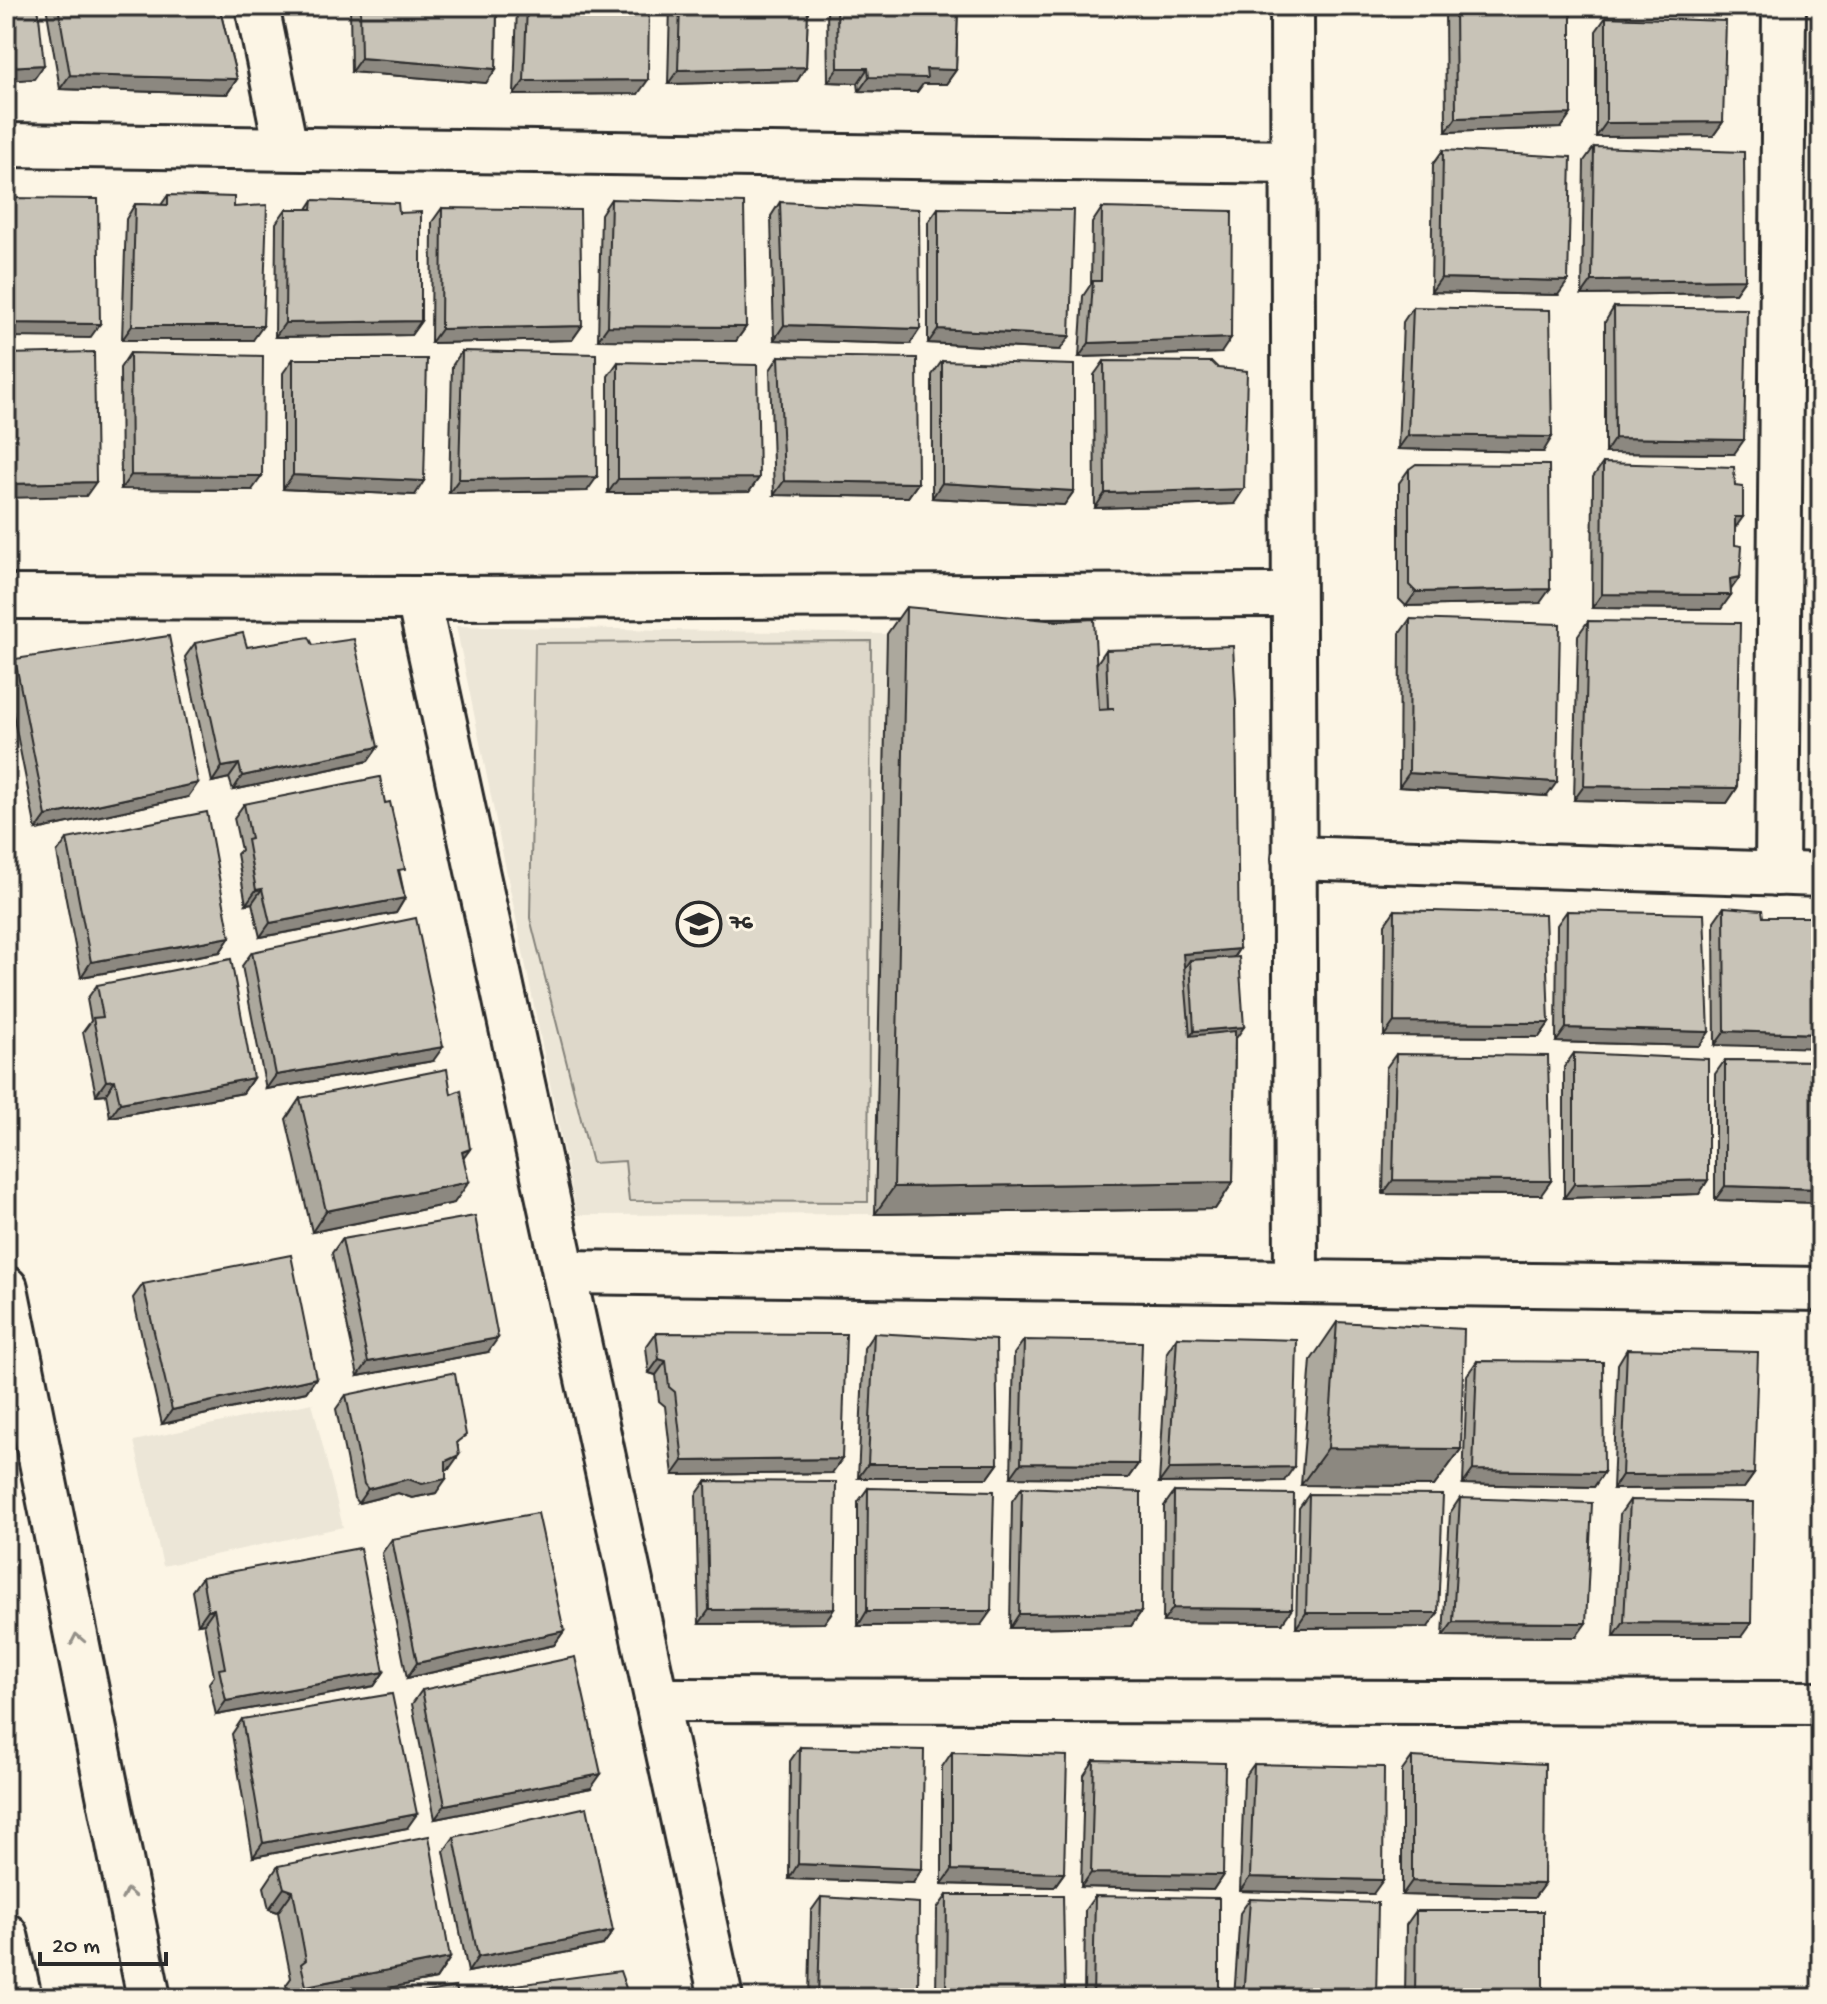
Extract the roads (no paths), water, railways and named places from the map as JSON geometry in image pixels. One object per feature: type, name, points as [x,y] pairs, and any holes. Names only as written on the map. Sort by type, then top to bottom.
[{"type":"street","points":[[257,6],[286,148]]},
{"type":"street","points":[[1292,6],[1296,1281]]},
{"type":"street","points":[[1777,874],[1784,6]]},
{"type":"street","points":[[6,145],[1292,162]]},
{"type":"street","points":[[6,597],[1293,595]]},
{"type":"street","points":[[418,598],[721,1998]]},
{"type":"street","points":[[1294,858],[1821,875]]},
{"type":"street","points":[[564,1272],[1821,1289]]},
{"type":"street","points":[[6,1288],[149,1998]]},
{"type":"street","points":[[656,1700],[1821,1703]]},
{"type":"street","points":[[6,1935],[20,1998]]},
{"type":"place","name":"76","points":[[699,924]]}]
